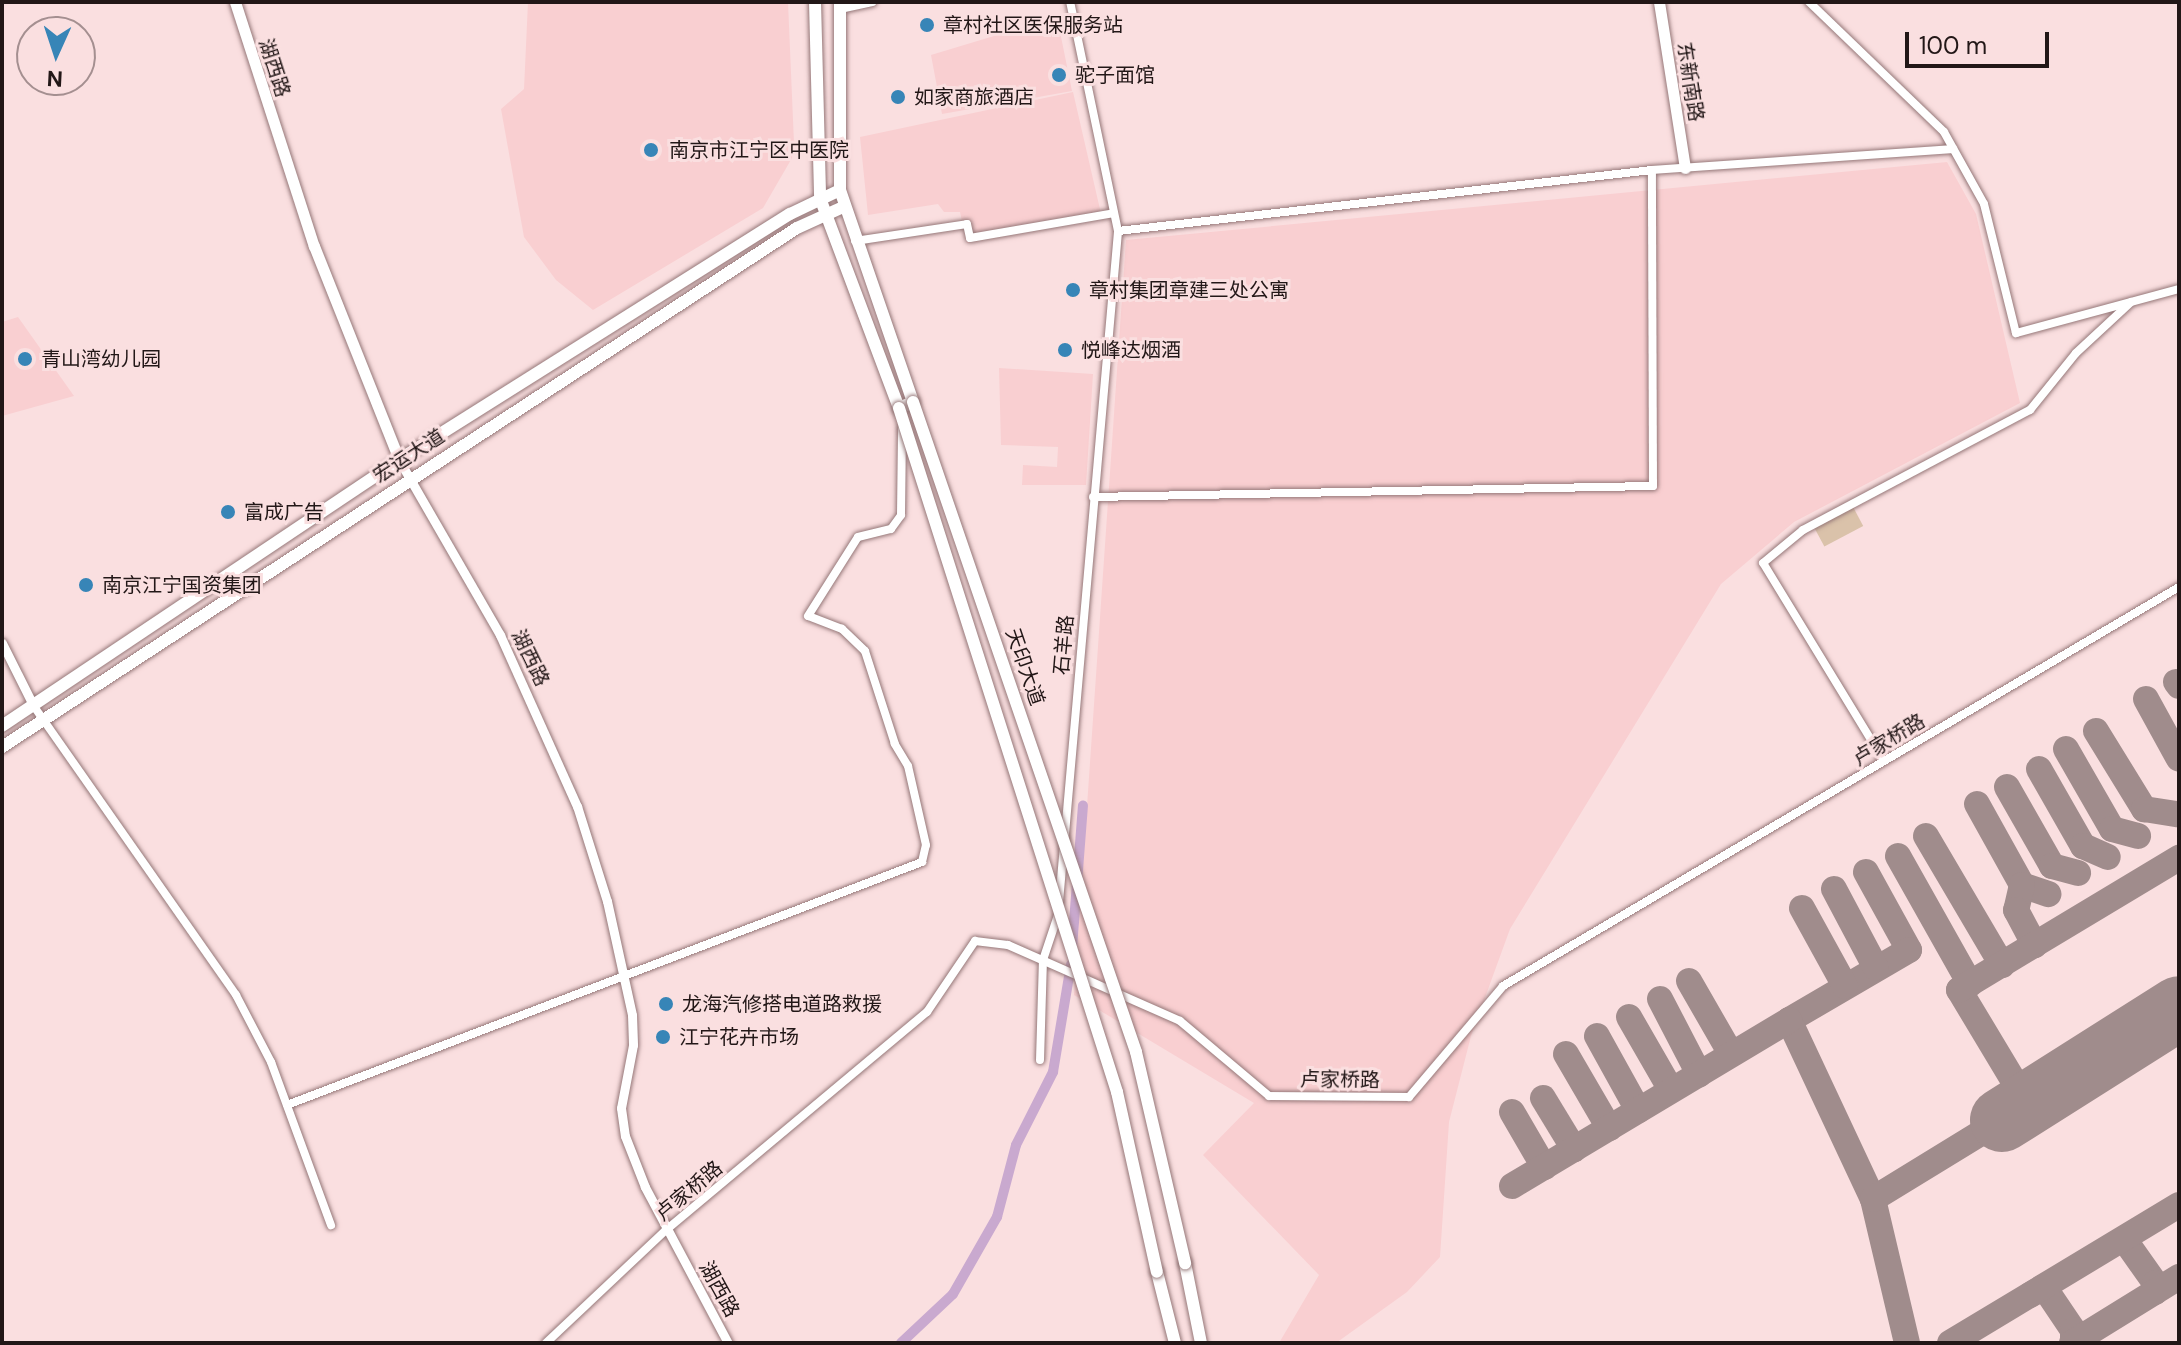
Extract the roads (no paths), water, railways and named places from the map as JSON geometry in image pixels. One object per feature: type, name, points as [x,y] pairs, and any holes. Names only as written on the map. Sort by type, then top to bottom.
[{"type":"main road","name":"湖西路","points":[[235,2],[314,246],[399,460]]},
{"type":"main road","name":"天印大道","points":[[815,2],[820,198],[899,408],[1117,1092],[1175,1343]]},
{"type":"main road","name":"东新南路","points":[[1659,2],[1685,168]]},
{"type":"main road","name":"天印大道","points":[[840,6],[840,190],[843,207],[1136,1052],[1201,1343]]},
{"type":"main road","name":"宏运大道","points":[[2,726],[399,460],[820,198],[840,190]]},
{"type":"main road","name":"宏运大道","points":[[2,747],[797,228],[843,207]]},
{"type":"main road","points":[[899,408],[913,402]]},
{"type":"street","points":[[840,6],[872,2]]},
{"type":"street","name":"石羊路","points":[[1040,1060],[1043,960],[1056,930],[1118,231],[1070,2]]},
{"type":"street","points":[[1809,2],[1944,132],[1984,204],[2016,333],[2179,289]]},
{"type":"street","points":[[1118,231],[1652,170],[1953,149]]},
{"type":"street","points":[[1093,497],[1653,486],[1652,170]]},
{"type":"street","points":[[855,241],[967,224],[970,238],[1114,213]]},
{"type":"street","points":[[1884,761],[1763,563],[1803,530],[2030,410],[2076,353],[2131,302]]},
{"type":"street","points":[[287,1105],[922,862],[926,845],[908,766],[895,744],[865,651],[842,629],[808,616],[858,537],[891,529],[901,515],[899,408]]},
{"type":"street","name":"湖西路","points":[[399,460],[500,635],[577,806],[626,976],[633,1045],[621,1108],[625,1136],[666,1230],[728,1343]]},
{"type":"street","name":"卢家桥路","points":[[546,1343],[666,1230],[927,1012],[943,995],[975,941],[1008,945],[1180,1021],[1269,1096],[1409,1097],[1503,986],[2179,587]]},
{"type":"street","points":[[2,643],[33,705],[236,995],[287,1105],[331,1225]]},
{"type":"waterway","points":[[1072,948],[1083,805]]},
{"type":"waterway","points":[[901,1343],[953,1294],[997,1217],[1016,1145],[1053,1072],[1071,964]]},
{"type":"place","name":"章村社区医保服务站","points":[[927,25]]},
{"type":"place","name":"驼子面馆","points":[[1059,75]]},
{"type":"place","name":"如家商旅酒店","points":[[898,97]]},
{"type":"place","name":"南京市江宁区中医院","points":[[651,150]]},
{"type":"place","name":"章村集团章建三处公寓","points":[[1073,290]]},
{"type":"place","name":"悦峰达烟酒","points":[[1065,350]]},
{"type":"place","name":"青山湾幼儿园","points":[[25,359]]},
{"type":"place","name":"富成广告","points":[[228,512]]},
{"type":"place","name":"南京江宁国资集团","points":[[86,585]]},
{"type":"place","name":"龙海汽修搭电道路救援","points":[[666,1004]]},
{"type":"place","name":"江宁花卉市场","points":[[663,1037]]}]
